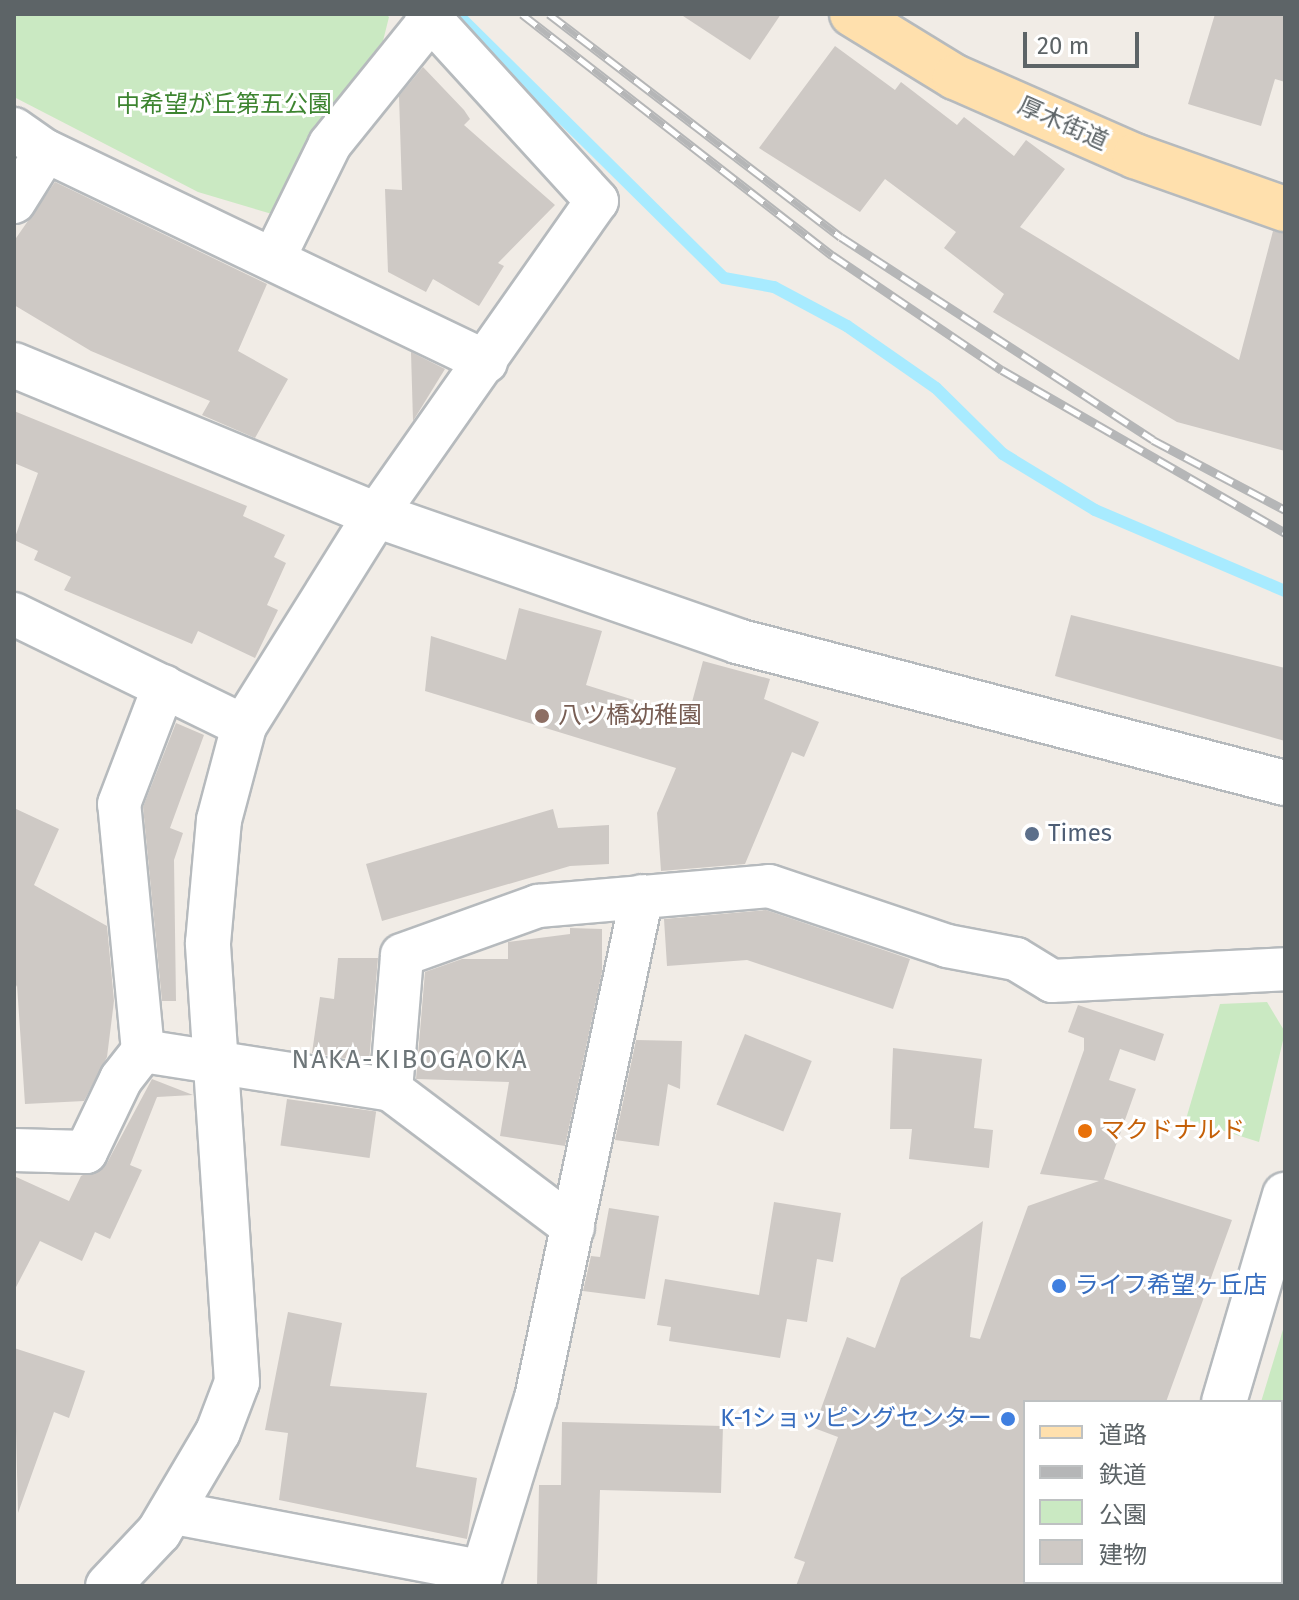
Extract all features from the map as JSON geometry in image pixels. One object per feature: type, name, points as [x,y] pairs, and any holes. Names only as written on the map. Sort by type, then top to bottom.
[{"type":"main road","name":"厚木街道","points":[[852,14],[955,77],[1135,156],[1285,209]]},
{"type":"street","points":[[108,1586],[170,1512],[218,1432],[237,1382],[214,1061],[211,879],[244,726],[376,515],[597,201],[429,16],[330,144],[274,258]]},
{"type":"street","points":[[14,202],[30,140],[486,362]]},
{"type":"street","points":[[14,365],[376,515],[737,641],[1285,783]]},
{"type":"street","points":[[14,614],[244,726]]},
{"type":"street","points":[[14,1150],[86,1152],[121,1079],[143,1051],[119,804],[164,686]]},
{"type":"street","points":[[391,1090],[402,955],[538,906],[769,886],[947,946],[1016,959],[1052,981],[1285,969]]},
{"type":"street","points":[[170,1512],[479,1579],[536,1398],[642,896]]},
{"type":"street","points":[[143,1051],[391,1090],[573,1227]]},
{"type":"street","points":[[1225,1400],[1285,1195]]},
{"type":"green space","name":"中希望が丘第五公園","points":[[14,14],[386,14],[389,17],[383,41],[313,130],[272,214],[198,192],[14,97]]},
{"type":"green space","points":[[1267,1002],[1285,1032],[1259,1142],[1186,1119],[1220,1004]]},
{"type":"green space","points":[[1285,1323],[1285,1445],[1283,1400],[1262,1400]]},
{"type":"building","points":[[680,14],[781,14],[750,60]]},
{"type":"building","points":[[1215,14],[1285,14],[1285,82],[1275,79],[1261,126],[1188,104]]},
{"type":"building","points":[[835,46],[895,90],[901,82],[957,125],[964,117],[1014,156],[1026,140],[1065,169],[1020,227],[1239,360],[1273,231],[1285,233],[1285,451],[1177,422],[993,312],[1004,294],[944,248],[956,232],[885,179],[860,212],[759,148]]},
{"type":"building","points":[[423,67],[464,110],[470,119],[464,125],[555,205],[498,263],[504,266],[479,306],[433,279],[426,292],[388,272],[385,189],[402,190],[399,96]]},
{"type":"building","points":[[55,182],[267,284],[238,351],[288,379],[255,438],[202,415],[210,401],[91,351],[14,305],[14,241]]},
{"type":"building","points":[[411,352],[445,369],[413,421]]},
{"type":"building","points":[[14,411],[247,506],[243,516],[285,535],[274,557],[286,563],[267,605],[278,610],[255,658],[198,631],[192,644],[64,590],[71,577],[34,560],[38,551],[14,540],[38,473],[14,463]]},
{"type":"building","points":[[519,608],[602,631],[586,685],[688,717],[703,661],[770,679],[764,699],[819,722],[804,757],[792,752],[745,864],[661,871],[657,813],[676,768],[425,691],[431,636],[506,660]]},
{"type":"building","points":[[1071,615],[1285,668],[1285,741],[1055,676]]},
{"type":"building","points":[[176,723],[204,735],[170,828],[183,833],[174,860],[176,1001],[162,1001],[143,807]]},
{"type":"building","points":[[14,808],[59,829],[34,885],[107,926],[114,1001],[107,1057],[84,1101],[25,1104],[17,985],[14,991]]},
{"type":"building","points":[[553,809],[558,828],[609,825],[609,864],[570,866],[382,921],[366,864]]},
{"type":"building","points":[[766,910],[910,959],[893,1009],[747,960],[667,966],[664,919]]},
{"type":"building","points":[[570,928],[602,929],[602,972],[565,1146],[500,1136],[509,1082],[416,1079],[425,972],[462,959],[508,959],[508,942],[570,934]]},
{"type":"building","points":[[338,958],[378,958],[369,1062],[312,1053],[320,997],[334,999]]},
{"type":"building","points":[[1078,1005],[1164,1034],[1155,1061],[1120,1049],[1109,1080],[1136,1089],[1104,1179],[1232,1220],[1167,1400],[1023,1400],[1025,1586],[796,1586],[805,1562],[794,1558],[838,1437],[814,1428],[847,1337],[875,1348],[901,1278],[983,1221],[970,1337],[980,1339],[1028,1206],[1099,1181],[1040,1174],[1084,1050],[1084,1038],[1068,1032]]},
{"type":"building","points":[[745,1034],[812,1061],[783,1131],[717,1104]]},
{"type":"building","points":[[636,1040],[682,1041],[680,1089],[668,1084],[659,1146],[615,1140]]},
{"type":"building","points":[[893,1048],[982,1059],[974,1128],[993,1130],[989,1168],[909,1159],[912,1129],[890,1129]]},
{"type":"building","points":[[152,1079],[193,1095],[157,1097],[130,1165],[142,1170],[110,1239],[95,1232],[82,1261],[40,1241],[14,1291],[14,1176],[69,1201],[81,1176],[107,1163]]},
{"type":"building","points":[[287,1099],[376,1112],[370,1158],[280,1146]]},
{"type":"building","points":[[774,1202],[841,1213],[833,1262],[817,1259],[807,1322],[787,1319],[780,1358],[669,1341],[671,1327],[657,1325],[665,1279],[759,1295]]},
{"type":"building","points":[[609,1208],[659,1216],[645,1299],[583,1291],[591,1256],[600,1257]]},
{"type":"building","points":[[288,1312],[342,1323],[330,1386],[427,1393],[416,1467],[477,1478],[467,1539],[279,1500],[288,1433],[265,1430]]},
{"type":"building","points":[[14,1348],[85,1371],[69,1418],[54,1412],[18,1513]]},
{"type":"building","points":[[562,1422],[723,1426],[721,1493],[600,1490],[597,1586],[537,1586],[539,1485],[561,1485]]},
{"type":"waterway","points":[[457,14],[724,278],[774,287],[847,326],[936,388],[1003,454],[1095,510],[1285,591]]},
{"type":"railway","points":[[522,14],[832,255],[1002,370],[1285,533]]},
{"type":"railway","points":[[549,14],[841,237],[1153,440],[1285,510]]},
{"type":"place","name":"八ツ橋幼稚園","points":[[542,716]]},
{"type":"place","name":"Times","points":[[1032,834]]},
{"type":"place","name":"マクドナルド","points":[[1085,1131]]},
{"type":"place","name":"ライフ希望ヶ丘店","points":[[1059,1286]]},
{"type":"place","name":"K-1ショッピングセンター","points":[[1008,1419]]},
{"type":"district","name":"NAKA-KIBOGAOKA","points":[[410,1060]]}]
